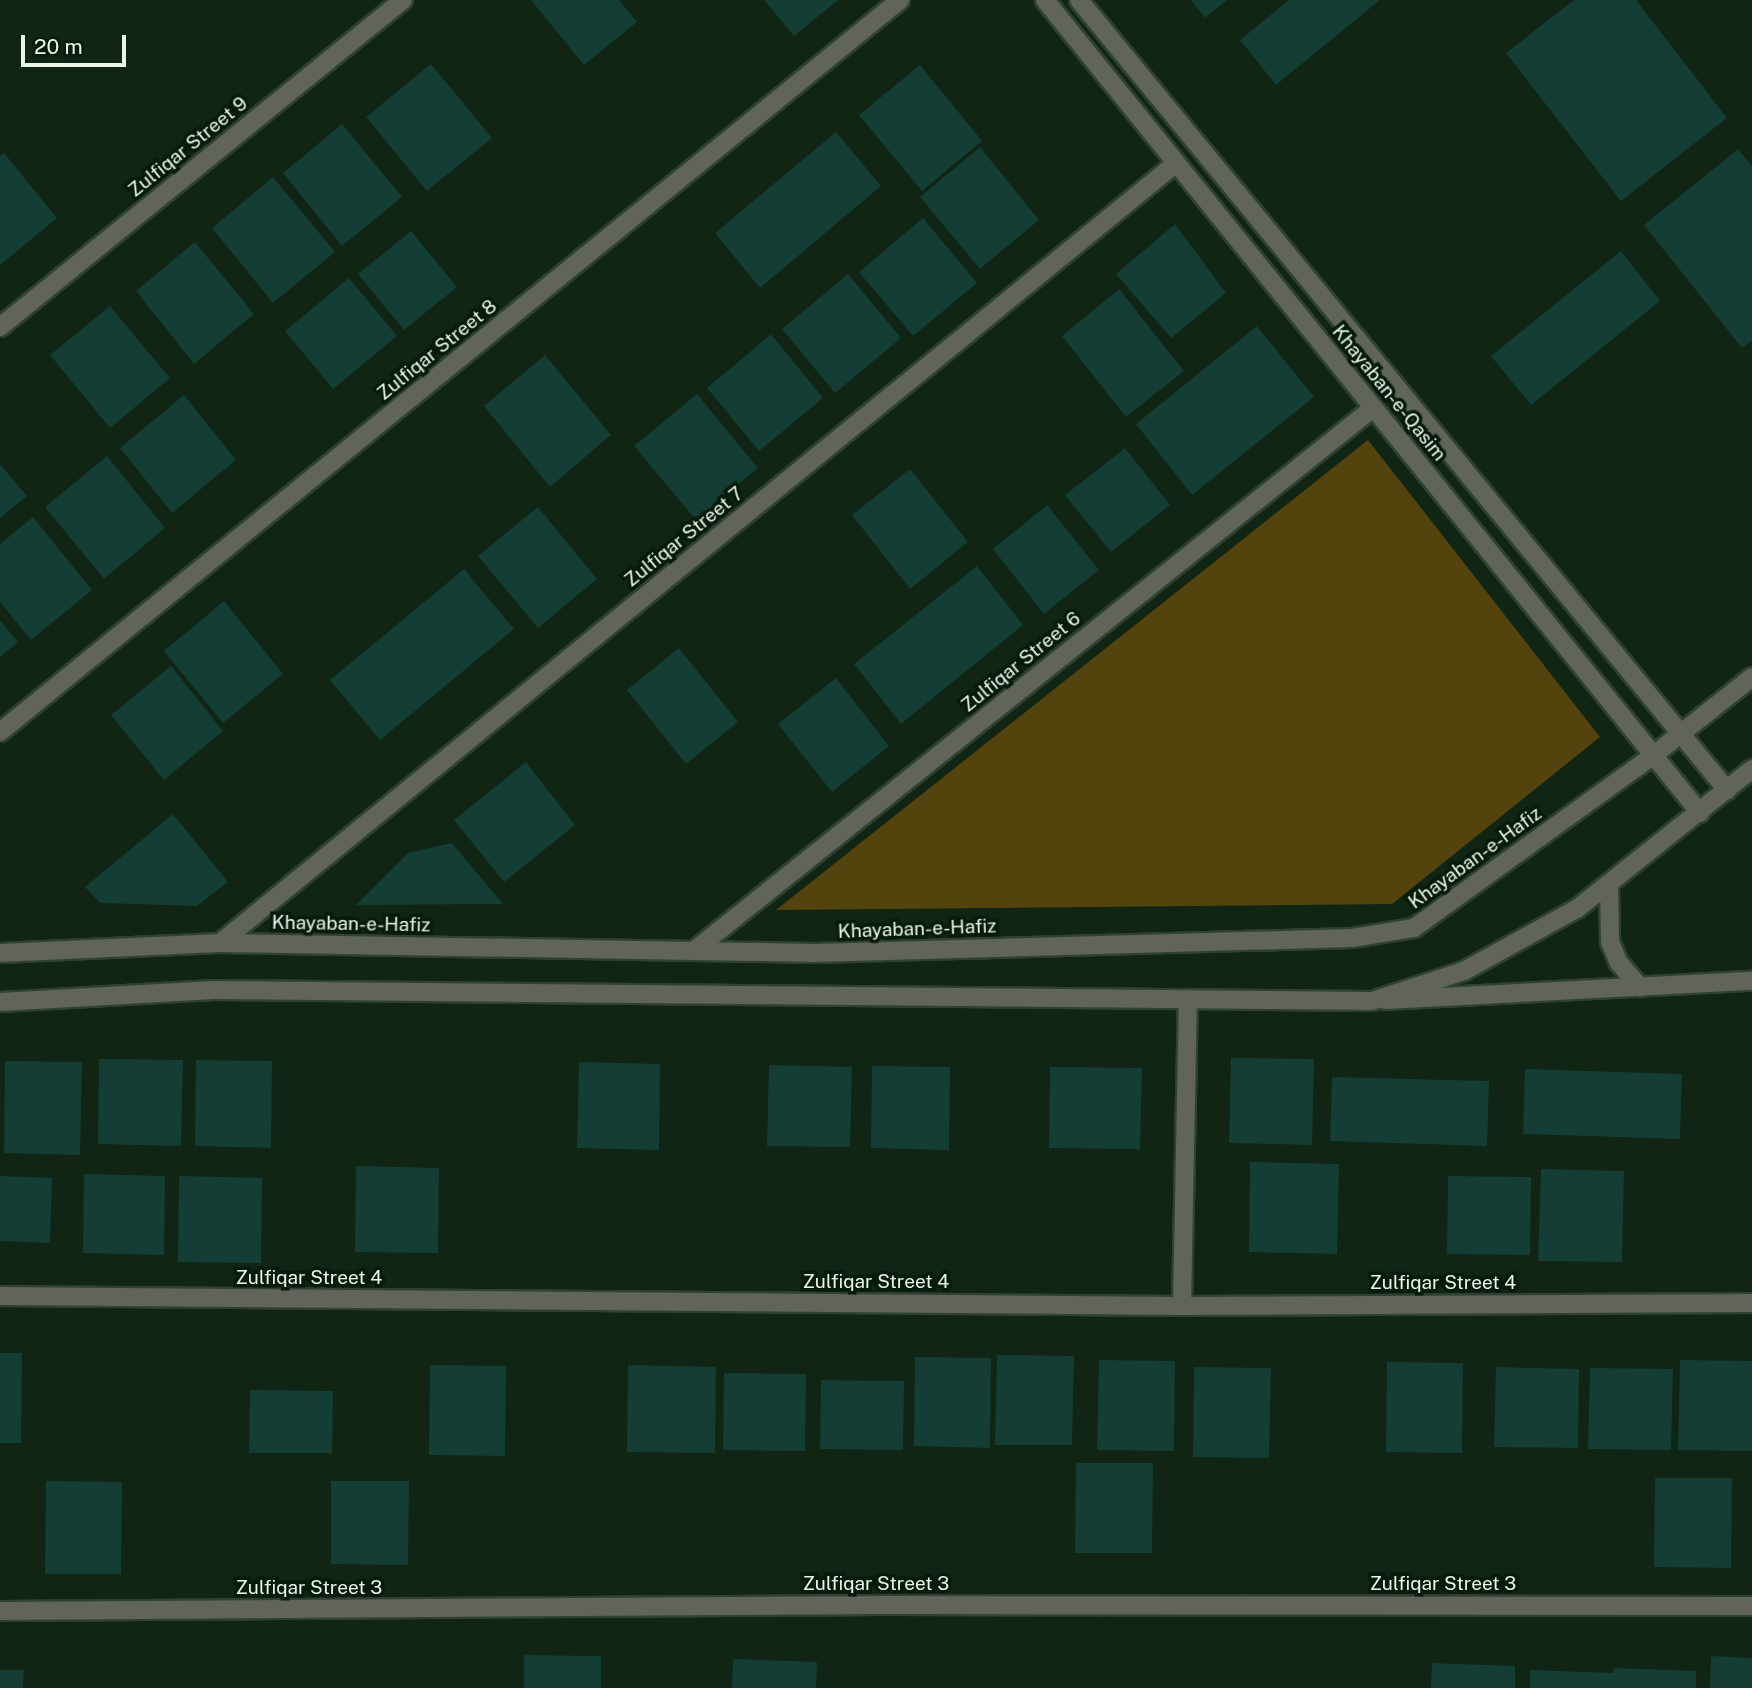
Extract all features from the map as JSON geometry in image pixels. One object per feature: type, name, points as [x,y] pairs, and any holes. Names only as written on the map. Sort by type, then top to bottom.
[{"type":"street","name":"Zulfiqar Street 9","points":[[0,327],[403,0]]},
{"type":"street","name":"Zulfiqar Street 8","points":[[0,732],[900,0]]},
{"type":"street","name":"Khayaban-e-Qasim","points":[[1045,0],[1700,813]]},
{"type":"street","name":"Khayaban-e-Qasim","points":[[1079,0],[1727,790]]},
{"type":"street","name":"Zulfiqar Street 7","points":[[220,943],[1175,164]]},
{"type":"street","name":"Zulfiqar Street 6","points":[[696,949],[1373,408]]},
{"type":"street","name":"Khayaban-e-Hafiz","points":[[0,953],[220,943],[815,953],[1352,938],[1415,928],[1655,754],[1752,677]]},
{"type":"street","points":[[1372,1001],[1464,971],[1578,908],[1752,769]]},
{"type":"street","points":[[1609,884],[1611,942],[1619,963],[1640,987]]},
{"type":"street","points":[[0,1002],[214,989],[1372,1001],[1752,981]]},
{"type":"street","points":[[1182,1306],[1188,999]]},
{"type":"street","name":"Zulfiqar Street 4","points":[[0,1296],[1182,1306],[1752,1303]]},
{"type":"street","name":"Zulfiqar Street 3","points":[[0,1611],[883,1605],[1752,1606]]},
{"type":"shaded area","points":[[1368,440],[1600,737],[1392,904],[776,910]]},
{"type":"building","points":[[531,0],[619,0],[637,22],[584,65]]},
{"type":"building","points":[[764,0],[838,0],[794,36]]},
{"type":"building","points":[[1191,0],[1227,0],[1205,18]]},
{"type":"building","points":[[1289,0],[1380,0],[1276,85],[1240,40]]},
{"type":"building","points":[[1574,0],[1636,0],[1727,118],[1621,201],[1506,53]]},
{"type":"building","points":[[431,64],[492,138],[427,191],[366,117]]},
{"type":"building","points":[[920,65],[982,141],[922,191],[859,115]]},
{"type":"building","points":[[342,124],[402,197],[342,246],[283,173]]},
{"type":"building","points":[[836,132],[881,186],[760,288],[715,233]]},
{"type":"building","points":[[980,147],[1039,220],[980,269],[920,197]]},
{"type":"building","points":[[1738,149],[1752,166],[1752,341],[1742,348],[1644,225]]},
{"type":"building","points":[[4,153],[57,218],[0,265],[0,156]]},
{"type":"building","points":[[273,177],[335,252],[273,303],[212,228]]},
{"type":"building","points":[[923,218],[977,283],[913,336],[859,272]]},
{"type":"building","points":[[1175,224],[1226,293],[1171,338],[1116,274]]},
{"type":"building","points":[[411,231],[457,287],[404,330],[358,274]]},
{"type":"building","points":[[195,242],[254,314],[194,364],[136,291]]},
{"type":"building","points":[[1621,251],[1660,301],[1531,405],[1491,356]]},
{"type":"building","points":[[848,274],[901,338],[835,393],[782,329]]},
{"type":"building","points":[[349,278],[397,336],[333,389],[285,331]]},
{"type":"building","points":[[1119,289],[1184,371],[1126,417],[1062,336]]},
{"type":"building","points":[[110,306],[170,378],[110,428],[50,355]]},
{"type":"building","points":[[1257,326],[1314,397],[1192,495],[1136,424]]},
{"type":"building","points":[[771,334],[823,398],[759,451],[707,388]]},
{"type":"building","points":[[545,355],[611,435],[550,487],[484,406]]},
{"type":"building","points":[[697,394],[758,468],[696,520],[634,446]]},
{"type":"building","points":[[184,395],[236,460],[172,513],[120,448]]},
{"type":"building","points":[[1125,448],[1170,505],[1111,552],[1065,495]]},
{"type":"building","points":[[107,456],[165,528],[104,579],[45,507]]},
{"type":"building","points":[[0,464],[27,496],[0,518]]},
{"type":"building","points":[[910,469],[968,542],[910,589],[852,515]]},
{"type":"building","points":[[1047,505],[1099,570],[1044,614],[993,549]]},
{"type":"building","points":[[538,507],[597,579],[538,628],[478,556]]},
{"type":"building","points":[[33,517],[92,590],[31,640],[0,602],[0,544]]},
{"type":"building","points":[[977,566],[1023,625],[901,724],[854,664]]},
{"type":"building","points":[[464,569],[514,629],[380,740],[330,680]]},
{"type":"building","points":[[224,601],[283,674],[223,723],[164,651]]},
{"type":"building","points":[[0,620],[18,642],[0,657]]},
{"type":"building","points":[[679,648],[738,722],[686,764],[627,690]]},
{"type":"building","points":[[171,666],[223,731],[164,780],[111,715]]},
{"type":"building","points":[[836,678],[889,746],[832,792],[778,724]]},
{"type":"building","points":[[526,762],[575,825],[504,882],[454,820]]},
{"type":"building","points":[[173,814],[228,882],[197,906],[100,903],[85,887]]},
{"type":"building","points":[[452,843],[503,904],[356,905],[408,853]]},
{"type":"building","points":[[1231,1058],[1314,1059],[1312,1145],[1229,1143]]},
{"type":"building","points":[[99,1059],[183,1060],[181,1146],[98,1144]]},
{"type":"building","points":[[196,1060],[272,1061],[271,1148],[195,1146]]},
{"type":"building","points":[[5,1061],[82,1062],[80,1155],[4,1153]]},
{"type":"building","points":[[579,1062],[660,1064],[659,1150],[577,1148]]},
{"type":"building","points":[[769,1065],[852,1067],[850,1147],[767,1146]]},
{"type":"building","points":[[872,1066],[950,1067],[949,1150],[871,1148]]},
{"type":"building","points":[[1050,1067],[1142,1068],[1140,1149],[1049,1148]]},
{"type":"building","points":[[1525,1069],[1682,1074],[1680,1139],[1523,1134]]},
{"type":"building","points":[[1332,1077],[1489,1081],[1487,1146],[1330,1141]]},
{"type":"building","points":[[1250,1162],[1339,1164],[1337,1254],[1249,1252]]},
{"type":"building","points":[[356,1166],[439,1168],[438,1253],[355,1252]]},
{"type":"building","points":[[1541,1169],[1624,1171],[1622,1262],[1538,1261]]},
{"type":"building","points":[[84,1174],[165,1176],[164,1255],[83,1253]]},
{"type":"building","points":[[0,1176],[52,1178],[50,1243],[0,1241]]},
{"type":"building","points":[[179,1176],[262,1178],[261,1263],[178,1262]]},
{"type":"building","points":[[1448,1176],[1531,1177],[1530,1255],[1447,1254]]},
{"type":"building","points":[[0,1353],[22,1353],[21,1443],[0,1443]]},
{"type":"building","points":[[997,1355],[1074,1356],[1072,1445],[995,1445]]},
{"type":"building","points":[[915,1357],[991,1358],[990,1448],[914,1446]]},
{"type":"building","points":[[1099,1360],[1175,1361],[1174,1451],[1097,1450]]},
{"type":"building","points":[[1680,1360],[1752,1361],[1752,1451],[1678,1450]]},
{"type":"building","points":[[1387,1362],[1463,1363],[1462,1453],[1386,1452]]},
{"type":"building","points":[[430,1365],[506,1366],[505,1456],[429,1455]]},
{"type":"building","points":[[628,1365],[716,1367],[715,1453],[627,1452]]},
{"type":"building","points":[[1194,1367],[1271,1368],[1269,1458],[1193,1457]]},
{"type":"building","points":[[1496,1367],[1579,1369],[1578,1448],[1494,1447]]},
{"type":"building","points":[[1590,1368],[1673,1369],[1671,1450],[1588,1449]]},
{"type":"building","points":[[724,1373],[806,1374],[805,1451],[723,1450]]},
{"type":"building","points":[[821,1380],[904,1381],[903,1450],[820,1449]]},
{"type":"building","points":[[250,1390],[333,1391],[332,1453],[249,1453]]},
{"type":"building","points":[[1076,1463],[1153,1463],[1152,1553],[1075,1553]]},
{"type":"building","points":[[1655,1478],[1732,1478],[1731,1568],[1654,1567]]},
{"type":"building","points":[[46,1481],[122,1482],[121,1574],[45,1574]]},
{"type":"building","points":[[331,1481],[409,1481],[408,1565],[331,1564]]},
{"type":"building","points":[[524,1655],[601,1656],[601,1688],[524,1688]]},
{"type":"building","points":[[1711,1656],[1752,1658],[1752,1688],[1710,1688]]},
{"type":"building","points":[[733,1659],[817,1662],[816,1688],[732,1688]]},
{"type":"building","points":[[1432,1663],[1515,1666],[1515,1688],[1431,1688]]},
{"type":"building","points":[[1614,1668],[1696,1671],[1696,1688],[1530,1688],[1530,1670],[1613,1673]]},
{"type":"building","points":[[0,1670],[24,1670],[23,1688],[0,1688]]}]
